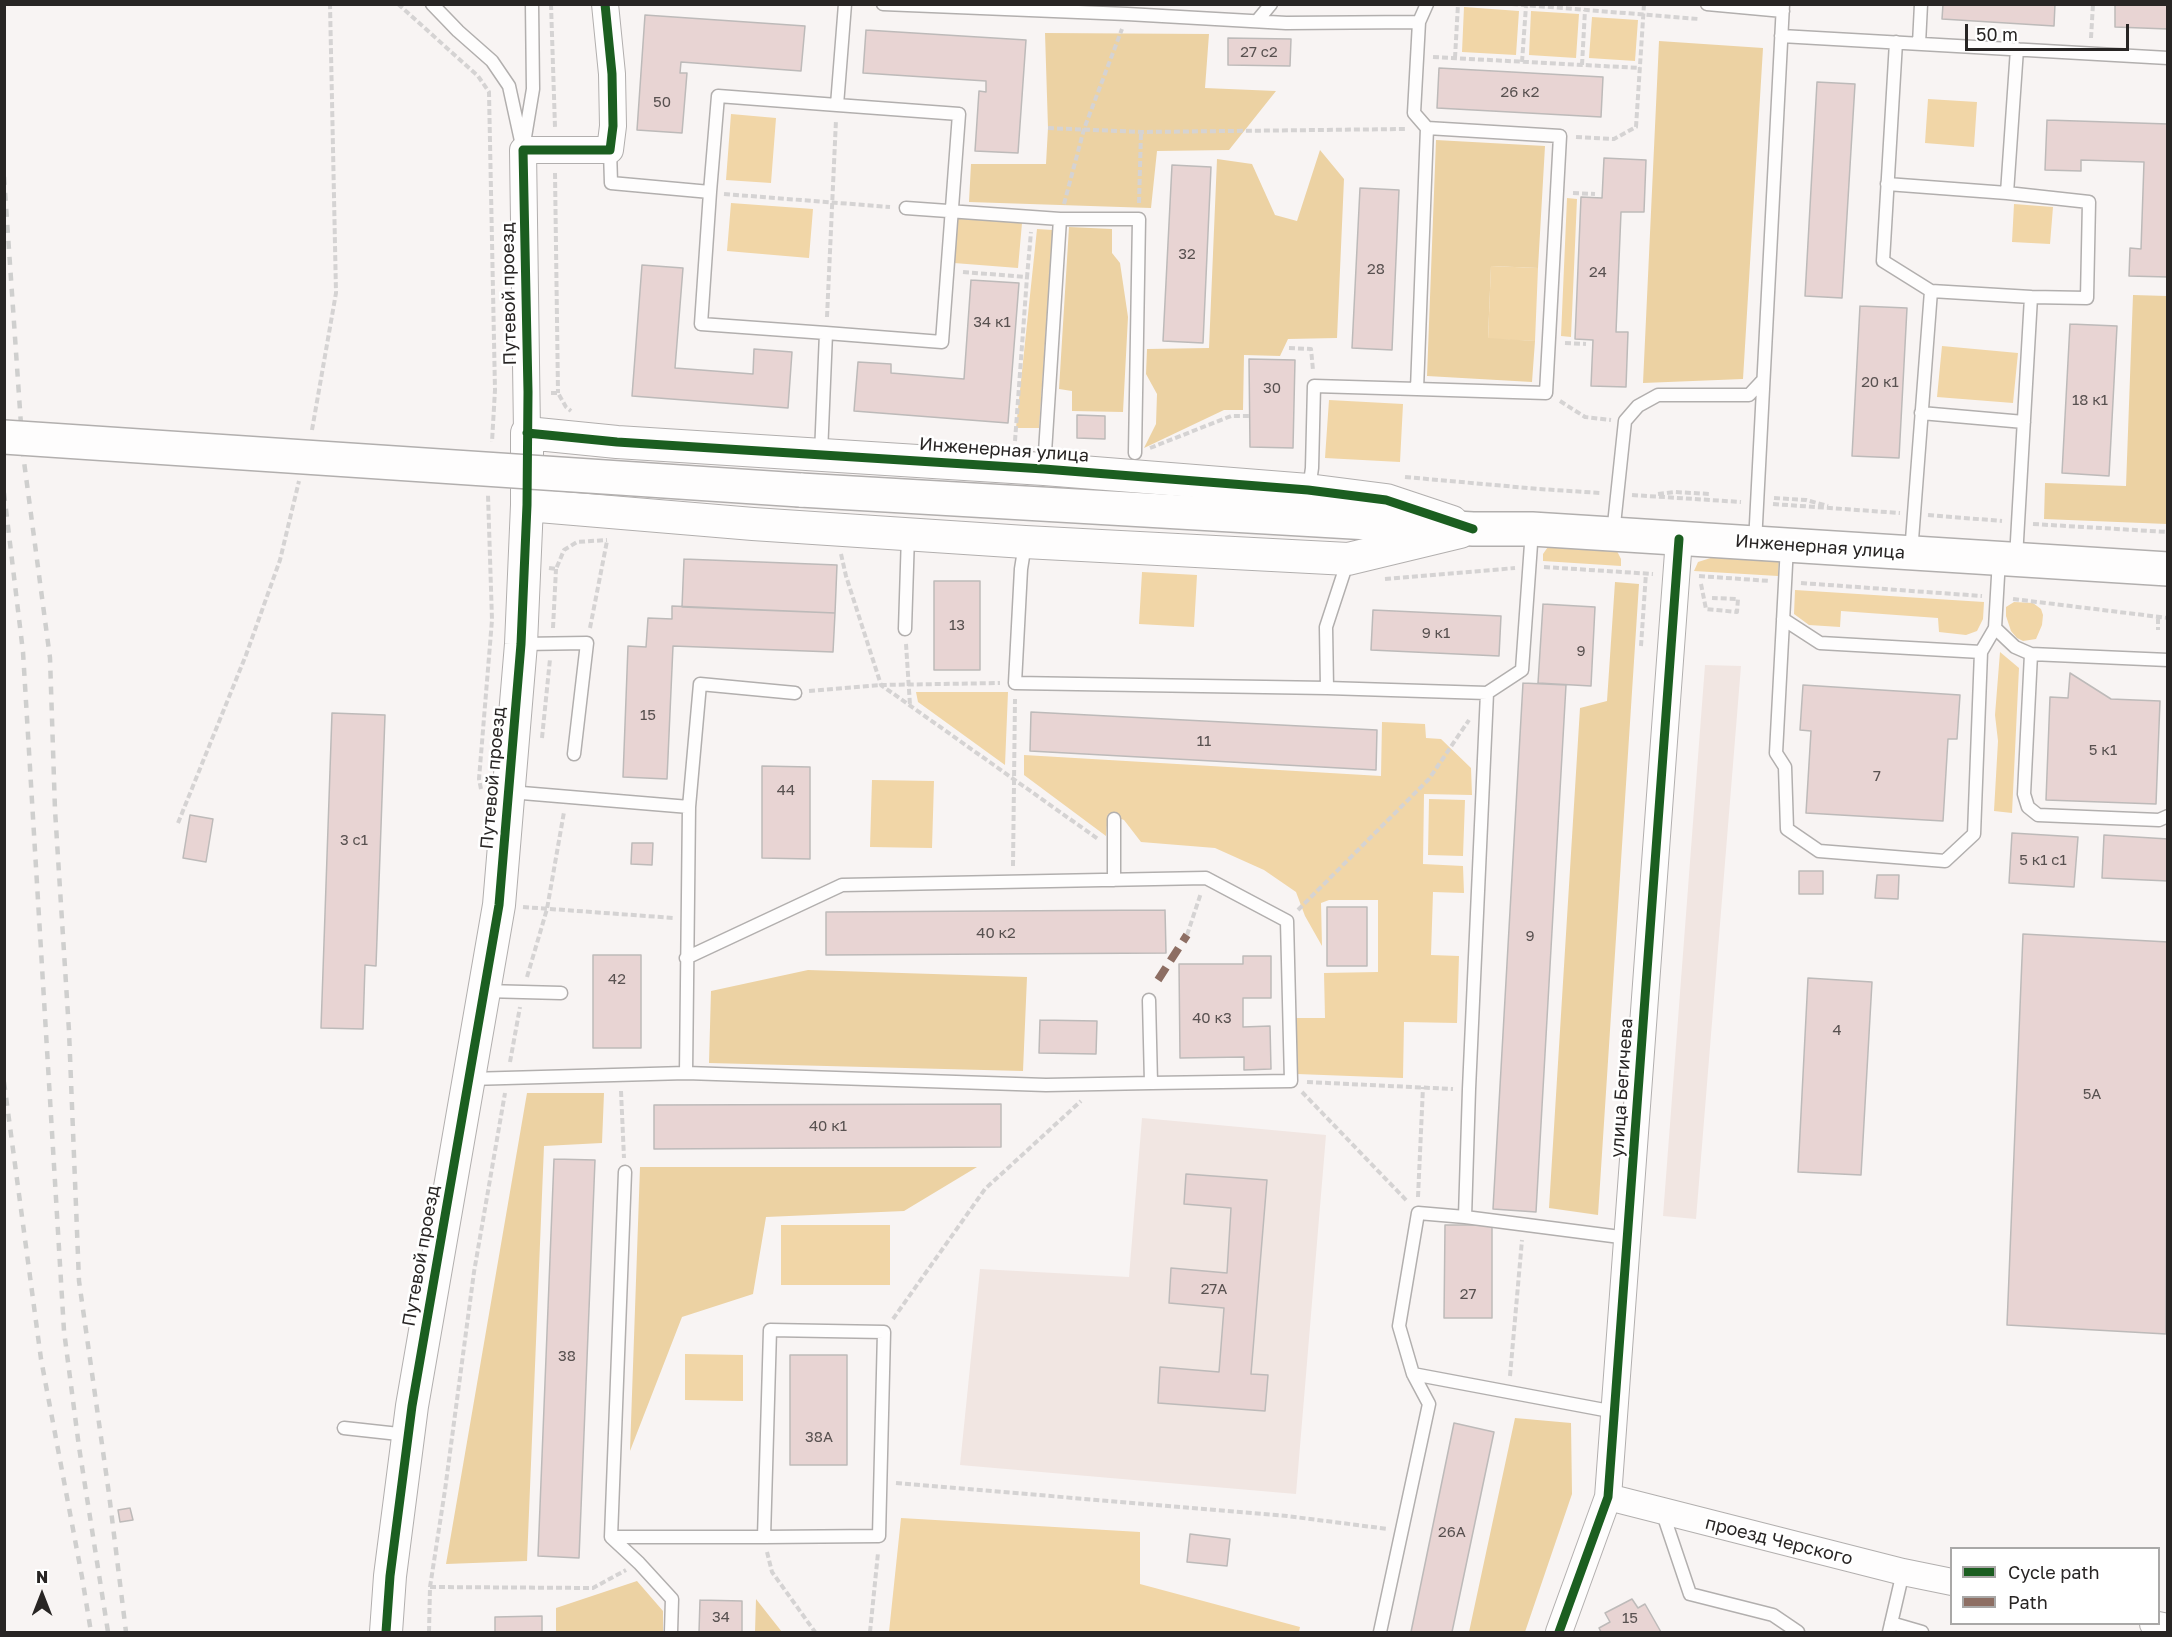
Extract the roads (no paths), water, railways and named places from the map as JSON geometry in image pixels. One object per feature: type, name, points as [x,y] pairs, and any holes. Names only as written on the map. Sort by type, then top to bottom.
[{"type":"main road","points":[[4,437],[800,490],[1473,529]]},
{"type":"main road","name":"Инженерная улица","points":[[1473,529],[1532,529],[2168,569]]},
{"type":"street","points":[[523,150],[610,150],[613,126],[612,74],[605,4]]},
{"type":"street","name":"Путевой проезд","points":[[386,1632],[390,1576],[409,1435],[499,905],[495,791],[521,644],[527,505],[523,150]]},
{"type":"street","name":"Инженерная улица","points":[[527,432],[617,442],[1044,469],[1308,490],[1386,500],[1473,529]]},
{"type":"street","name":"Инженерная улица","points":[[527,505],[753,524],[1025,542],[1348,559],[1473,529]]},
{"type":"street","name":"улица Бегичева","points":[[1559,1632],[1608,1497],[1628,1238],[1688,576],[1679,538]]},
{"type":"street","name":"проезд Черского","points":[[1608,1497],[1903,1572],[1950,1582]]},
{"type":"lane","points":[[432,4],[492,61],[509,86],[523,150]]},
{"type":"lane","points":[[523,150],[533,89],[532,4]]},
{"type":"lane","points":[[837,105],[845,4]]},
{"type":"lane","points":[[883,4],[1287,23],[1419,22]]},
{"type":"lane","points":[[1257,21],[1271,4]]},
{"type":"lane","points":[[1417,389],[1427,128],[1414,113],[1419,22],[1427,4]]},
{"type":"lane","points":[[1707,4],[1783,8],[1755,543]]},
{"type":"lane","points":[[1919,44],[1921,4]]},
{"type":"lane","points":[[1781,36],[2168,58]]},
{"type":"lane","points":[[1887,184],[2089,202],[2087,298],[1931,291],[1883,261],[1887,184],[1896,42]]},
{"type":"lane","points":[[2007,193],[2017,49]]},
{"type":"lane","points":[[718,96],[837,105],[959,114],[942,342],[701,324],[718,96]]},
{"type":"lane","points":[[1308,490],[1312,468],[1315,386],[1546,393],[1560,136],[1427,128]]},
{"type":"lane","points":[[610,150],[611,183],[711,192]]},
{"type":"lane","points":[[906,208],[1060,219],[1139,219],[1135,453]]},
{"type":"lane","points":[[1044,469],[1060,219]]},
{"type":"lane","points":[[1911,553],[1931,291]]},
{"type":"lane","points":[[1787,545],[1776,753],[1785,767],[1787,829],[1819,851],[1945,861],[1974,834],[1981,652],[1995,628],[1998,597],[2008,559],[2024,422],[2031,297]]},
{"type":"lane","points":[[821,454],[826,333]]},
{"type":"lane","points":[[1613,534],[1625,421],[1638,406],[1658,395],[1749,395],[1763,380]]},
{"type":"lane","points":[[1922,413],[2024,422]]},
{"type":"lane","points":[[1025,542],[1021,569],[1015,683],[1487,693],[1522,670],[1532,529]]},
{"type":"lane","points":[[905,629],[909,533]]},
{"type":"lane","points":[[1327,688],[1326,627],[1348,559]]},
{"type":"lane","points":[[1783,619],[1820,643],[1981,652]]},
{"type":"lane","points":[[1995,628],[2015,647],[2031,654],[2168,660]]},
{"type":"lane","points":[[521,644],[587,643],[574,754]]},
{"type":"lane","points":[[2031,654],[2024,794],[2028,807],[2038,815],[2159,820],[2168,816]]},
{"type":"lane","points":[[686,1073],[689,807],[700,684],[795,693]]},
{"type":"lane","points":[[1465,1217],[1468,1089],[1487,693]]},
{"type":"lane","points":[[495,791],[689,807]]},
{"type":"lane","points":[[1114,819],[1114,880]]},
{"type":"lane","points":[[468,1079],[686,1073],[1046,1084],[1291,1081],[1287,921],[1206,878],[842,885],[686,958]]},
{"type":"lane","points":[[483,991],[561,993]]},
{"type":"lane","points":[[1149,1000],[1151,1083]]},
{"type":"lane","points":[[625,1172],[611,1537],[672,1599],[671,1632]]},
{"type":"lane","points":[[1380,1632],[1429,1404],[1413,1374],[1398,1326],[1418,1213],[1628,1238]]},
{"type":"lane","points":[[611,1537],[764,1537],[879,1536],[884,1332],[770,1330],[764,1537]]},
{"type":"lane","points":[[1413,1374],[1615,1412]]},
{"type":"lane","points":[[344,1428],[409,1435]]},
{"type":"lane","points":[[1662,1512],[1690,1594],[1773,1615],[1798,1632]]},
{"type":"lane","points":[[1903,1572],[1890,1628],[1922,1632]]},
{"type":"railway","points":[[4,177],[23,454],[50,658],[55,810],[69,1031],[79,1281],[126,1632]]},
{"type":"railway","points":[[4,493],[23,652],[64,1331],[79,1447],[108,1632]]},
{"type":"railway","points":[[4,1082],[41,1359],[91,1632]]}]
